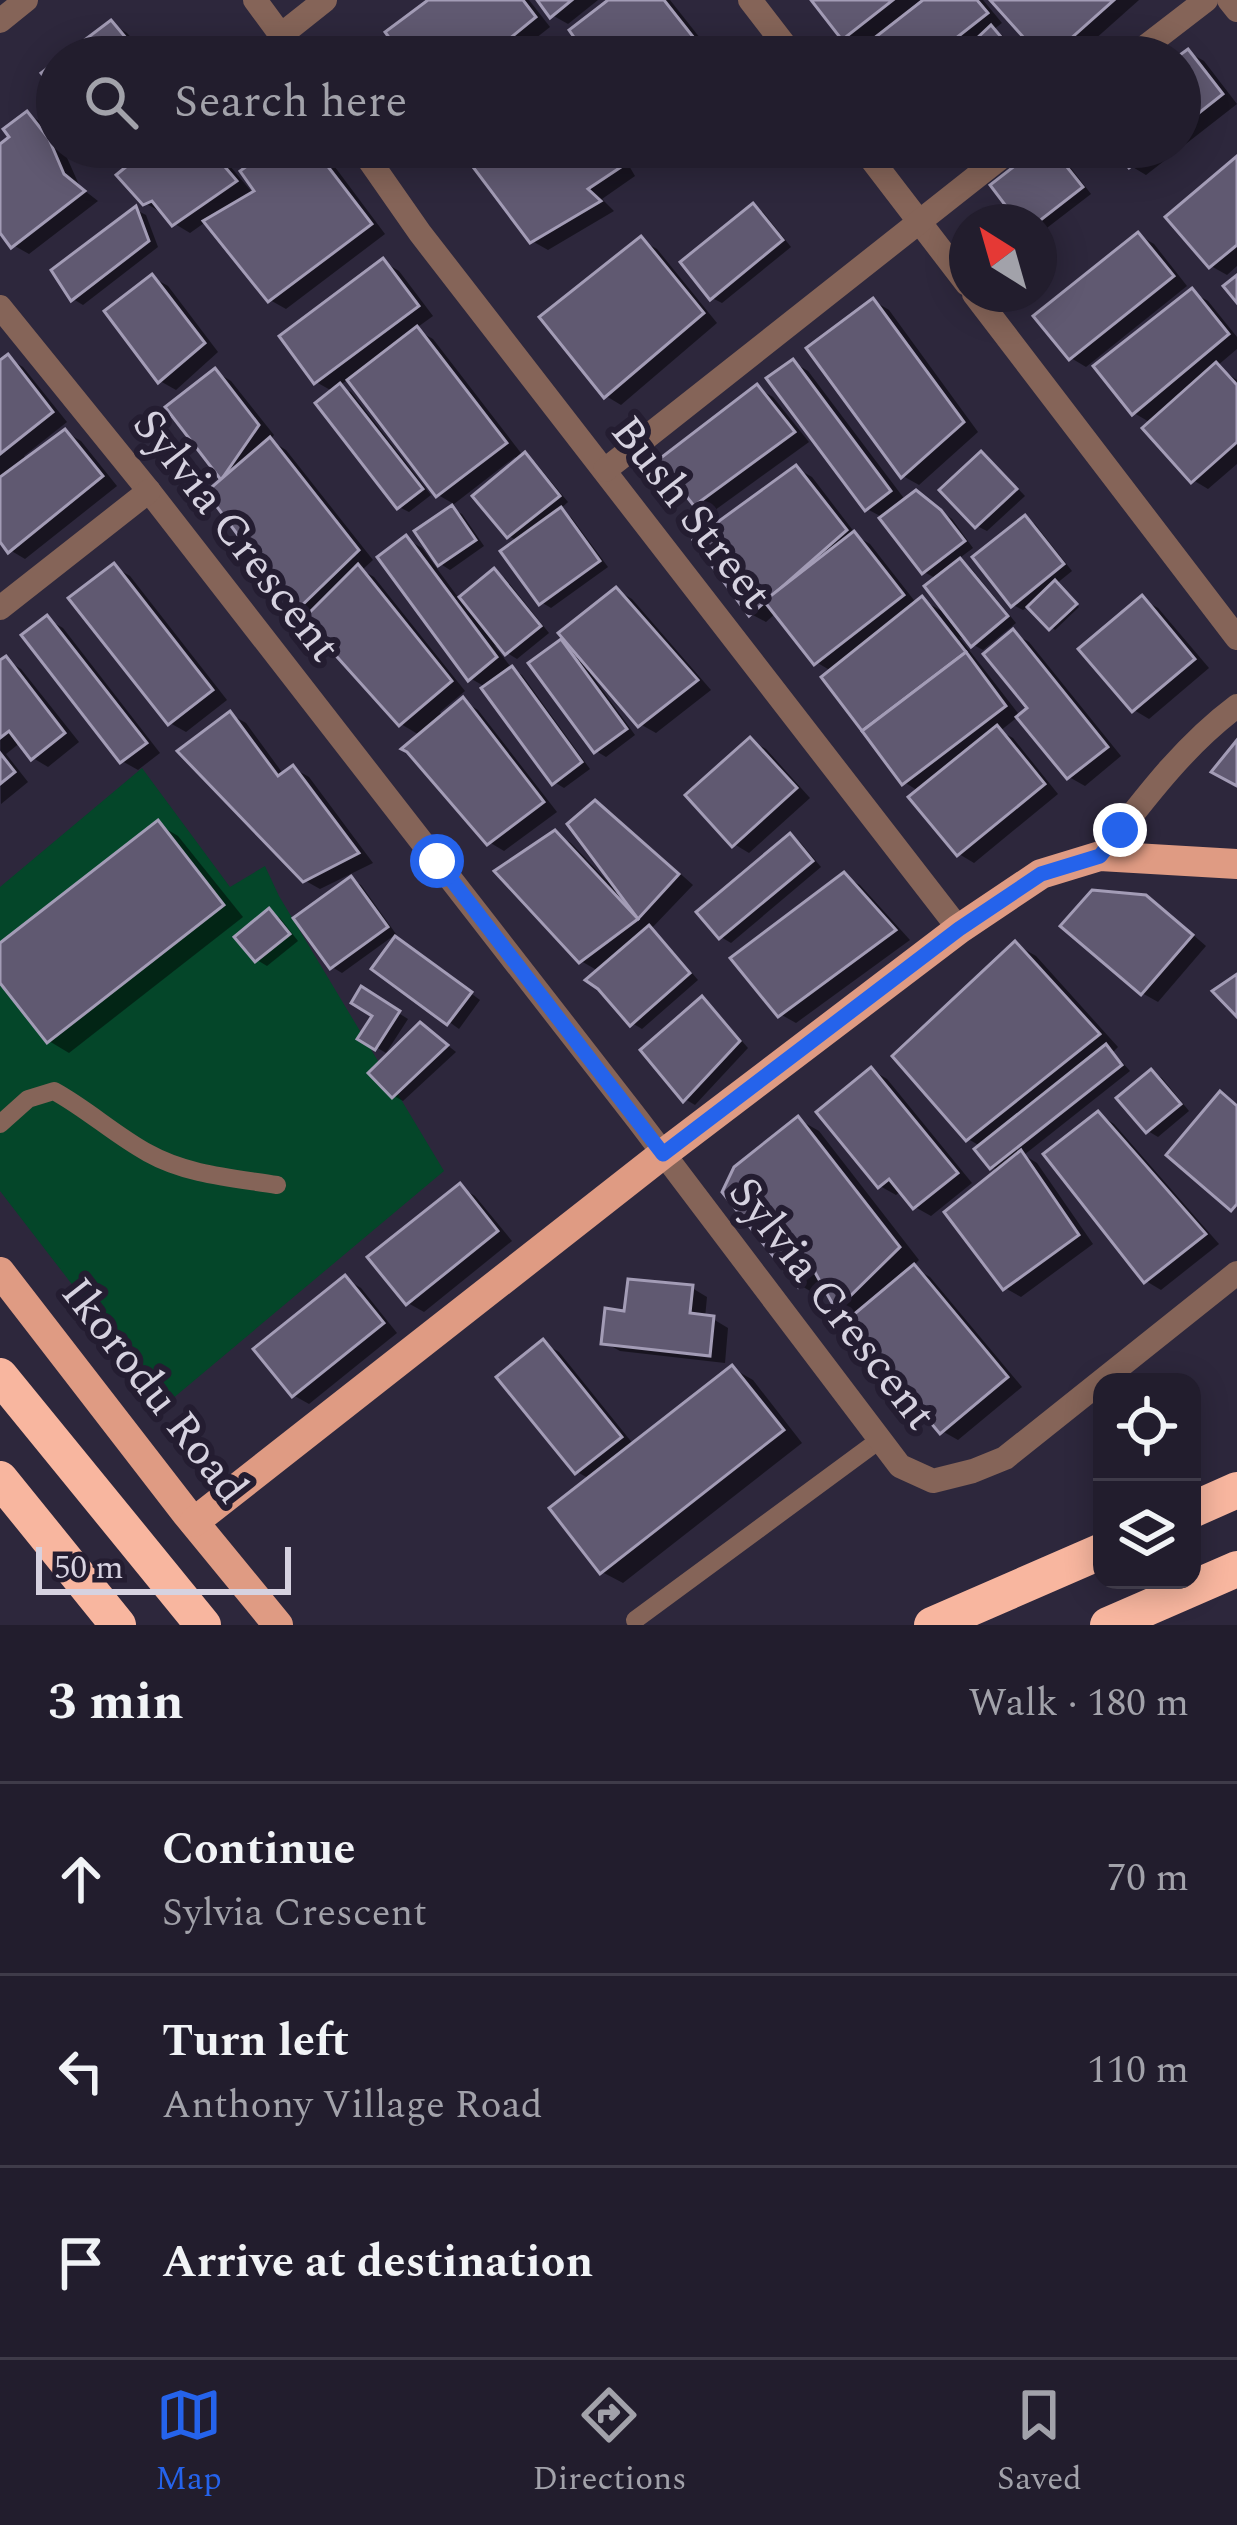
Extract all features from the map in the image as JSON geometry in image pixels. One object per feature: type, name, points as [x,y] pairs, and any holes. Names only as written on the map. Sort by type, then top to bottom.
[{"type":"highway","points":[[0,1376],[203,1625]]},
{"type":"highway","points":[[0,1479],[118,1625]]},
{"type":"highway","points":[[1201,1506],[1237,1490]]},
{"type":"highway","points":[[932,1625],[1093,1555]]},
{"type":"highway","points":[[1108,1625],[1226,1577]]},
{"type":"main road","points":[[194,1522],[663,1154],[959,929],[1041,874],[1100,856],[1237,864]]},
{"type":"main road","name":"Ikorodu Road","points":[[0,1272],[278,1625]]},
{"type":"street","points":[[0,21],[26,0]]},
{"type":"street","points":[[255,0],[281,35],[325,0]]},
{"type":"street","points":[[750,0],[778,36]]},
{"type":"street","points":[[1159,36],[1206,0]]},
{"type":"street","points":[[1229,0],[1237,10]]},
{"type":"street","name":"Bush Street","points":[[375,168],[420,233],[959,929]]},
{"type":"street","points":[[878,168],[949,260]]},
{"type":"street","points":[[604,470],[986,168]]},
{"type":"street","name":"Sylvia Crescent","points":[[0,307],[149,490],[899,1466],[933,1481],[1005,1458],[1237,1273]]},
{"type":"street","points":[[988,312],[1237,638]]},
{"type":"street","points":[[0,608],[149,490]]},
{"type":"street","points":[[1100,856],[1160,779],[1237,706]]},
{"type":"lane","points":[[0,1124],[28,1099],[54,1091],[152,1156],[189,1170],[277,1185]]},
{"type":"lane","points":[[635,1620],[878,1441]]},
{"type":"green space","points":[[142,768],[230,887],[265,866],[444,1171],[165,1405],[0,1191],[0,887]]},
{"type":"building","points":[[428,0],[523,0],[536,17],[513,36],[388,36],[385,32]]},
{"type":"building","points":[[537,0],[572,0],[550,18]]},
{"type":"building","points":[[608,0],[664,0],[692,36],[573,36],[569,30]]},
{"type":"building","points":[[811,0],[893,0],[847,36],[839,36]]},
{"type":"building","points":[[923,0],[977,0],[988,13],[959,36],[877,36]]},
{"type":"building","points":[[990,0],[1114,0],[1074,36],[1022,36]]},
{"type":"building","points":[[111,20],[124,36],[90,36]]},
{"type":"building","points":[[991,25],[1000,36],[979,36]]},
{"type":"building","points":[[1201,66],[1223,94],[1201,111]]},
{"type":"building","points":[[27,111],[36,122],[36,168],[61,168],[85,191],[11,248],[0,233],[0,144],[9,137],[3,129]]},
{"type":"building","points":[[1237,156],[1237,245],[1209,268],[1165,217]]},
{"type":"building","points":[[124,168],[226,168],[237,181],[172,226],[152,201],[143,205],[116,175]]},
{"type":"building","points":[[329,168],[372,224],[268,302],[203,221],[254,191],[240,171]]},
{"type":"building","points":[[474,168],[620,168],[588,189],[601,201],[530,243]]},
{"type":"building","points":[[1012,168],[1068,168],[1083,187],[1057,207],[1004,204],[990,185]]},
{"type":"building","points":[[753,203],[783,240],[710,300],[680,262]]},
{"type":"building","points":[[136,206],[149,241],[71,301],[51,270]]},
{"type":"building","points":[[1138,232],[1174,276],[1069,360],[1033,316],[1057,312],[1057,297]]},
{"type":"building","points":[[641,236],[704,313],[604,398],[539,317]]},
{"type":"building","points":[[383,258],[419,306],[314,384],[279,336]]},
{"type":"building","points":[[152,274],[205,343],[158,383],[104,311]]},
{"type":"building","points":[[1237,275],[1237,303],[1223,286]]},
{"type":"building","points":[[1192,288],[1229,334],[1132,415],[1093,366]]},
{"type":"building","points":[[873,298],[964,422],[901,478],[806,348]]},
{"type":"building","points":[[417,326],[507,443],[436,497],[347,380]]},
{"type":"building","points":[[8,354],[53,412],[0,454],[0,360]]},
{"type":"building","points":[[793,359],[891,491],[865,511],[766,378]]},
{"type":"building","points":[[1216,362],[1237,385],[1237,442],[1191,483],[1142,428]]},
{"type":"building","points":[[215,368],[259,425],[221,480],[165,407]]},
{"type":"building","points":[[340,383],[423,489],[397,509],[315,403]]},
{"type":"building","points":[[757,384],[795,432],[694,506],[658,460]]},
{"type":"building","points":[[65,429],[103,476],[8,553],[0,542],[0,477]]},
{"type":"building","points":[[270,437],[359,550],[295,612],[206,492]]},
{"type":"building","points":[[981,451],[1017,489],[975,528],[939,490]]},
{"type":"building","points":[[525,452],[560,496],[507,538],[472,496]]},
{"type":"building","points":[[796,465],[847,530],[749,616],[693,540]]},
{"type":"building","points":[[916,490],[941,510],[965,541],[922,574],[879,518]]},
{"type":"building","points":[[452,505],[476,540],[438,566],[414,531]]},
{"type":"building","points":[[561,507],[600,561],[539,605],[500,551]]},
{"type":"building","points":[[1025,515],[1064,564],[1011,607],[972,557]]},
{"type":"building","points":[[854,531],[904,595],[814,665],[764,601]]},
{"type":"building","points":[[406,535],[497,657],[468,681],[377,557]]},
{"type":"building","points":[[960,558],[1008,616],[971,647],[924,586]]},
{"type":"building","points":[[114,563],[213,690],[168,725],[68,598]]},
{"type":"building","points":[[358,564],[452,681],[399,726],[303,619]]},
{"type":"building","points":[[494,568],[541,626],[505,655],[459,597]]},
{"type":"building","points":[[1055,580],[1077,604],[1049,630],[1027,607]]},
{"type":"building","points":[[616,587],[698,680],[638,727],[558,633]]},
{"type":"building","points":[[1142,595],[1195,659],[1132,712],[1078,649]]},
{"type":"building","points":[[922,596],[966,652],[862,731],[821,677]]},
{"type":"building","points":[[47,615],[147,743],[120,763],[21,635]]},
{"type":"building","points":[[1013,629],[1108,747],[1067,779],[1016,717],[1027,708],[983,654]]},
{"type":"building","points":[[561,639],[627,729],[594,753],[528,663]]},
{"type":"building","points":[[966,652],[1006,706],[902,785],[862,731]]},
{"type":"building","points":[[6,656],[65,733],[31,760],[9,731],[0,738],[0,660]]},
{"type":"building","points":[[512,666],[582,762],[552,785],[481,688]]},
{"type":"building","points":[[463,697],[544,802],[487,845],[401,749]]},
{"type":"building","points":[[230,711],[278,776],[293,765],[359,853],[303,882],[177,751]]},
{"type":"building","points":[[997,725],[1045,784],[957,856],[908,797]]},
{"type":"building","points":[[750,737],[797,788],[732,847],[685,795]]},
{"type":"building","points":[[1237,740],[1237,786],[1211,772]]},
{"type":"building","points":[[0,753],[15,772],[0,784]]},
{"type":"building","points":[[595,800],[679,874],[638,919],[567,824]]},
{"type":"building","points":[[158,820],[224,905],[47,1043],[0,983],[0,943]]},
{"type":"building","points":[[555,830],[638,919],[579,963],[494,871]]},
{"type":"building","points":[[790,833],[813,861],[719,939],[696,912]]},
{"type":"building","points":[[844,872],[896,930],[778,1017],[730,958]]},
{"type":"building","points":[[351,876],[388,927],[330,969],[293,918]]},
{"type":"building","points":[[1092,890],[1146,895],[1193,935],[1141,995],[1060,926]]},
{"type":"building","points":[[269,908],[290,934],[255,962],[234,937]]},
{"type":"building","points":[[649,925],[690,973],[630,1026],[585,980]]},
{"type":"building","points":[[395,936],[472,992],[447,1025],[371,969]]},
{"type":"building","points":[[1015,941],[1100,1034],[966,1141],[892,1056]]},
{"type":"building","points":[[1237,974],[1237,1017],[1212,991]]},
{"type":"building","points":[[361,986],[400,1011],[375,1050],[357,1039],[372,1016],[351,1003]]},
{"type":"building","points":[[702,996],[740,1041],[683,1102],[640,1050]]},
{"type":"building","points":[[420,1022],[448,1045],[392,1098],[368,1073]]},
{"type":"building","points":[[1106,1044],[1122,1065],[990,1169],[974,1149]]},
{"type":"building","points":[[871,1067],[958,1173],[913,1209],[889,1179],[878,1188],[816,1112]]},
{"type":"building","points":[[1151,1069],[1181,1104],[1146,1133],[1116,1098]]},
{"type":"building","points":[[1220,1091],[1237,1106],[1237,1204],[1231,1211],[1166,1155]]},
{"type":"building","points":[[1098,1111],[1206,1234],[1144,1283],[1043,1154]]},
{"type":"building","points":[[798,1116],[900,1247],[836,1310],[812,1267],[798,1287],[722,1192],[734,1167]]},
{"type":"building","points":[[1021,1150],[1079,1235],[1003,1290],[944,1212]]},
{"type":"building","points":[[460,1183],[498,1231],[406,1305],[367,1257]]},
{"type":"building","points":[[914,1264],[1008,1377],[940,1434],[846,1321]]},
{"type":"building","points":[[345,1275],[384,1323],[292,1397],[253,1349]]},
{"type":"building","points":[[628,1279],[693,1285],[690,1313],[714,1316],[710,1356],[601,1344],[605,1308],[624,1311]]},
{"type":"building","points":[[543,1339],[622,1437],[575,1474],[496,1377]]},
{"type":"building","points":[[732,1365],[784,1430],[600,1574],[549,1508]]},
{"type":"route","points":[[437,861],[663,1154],[959,929],[1041,874],[1100,856],[1120,830]]}]
